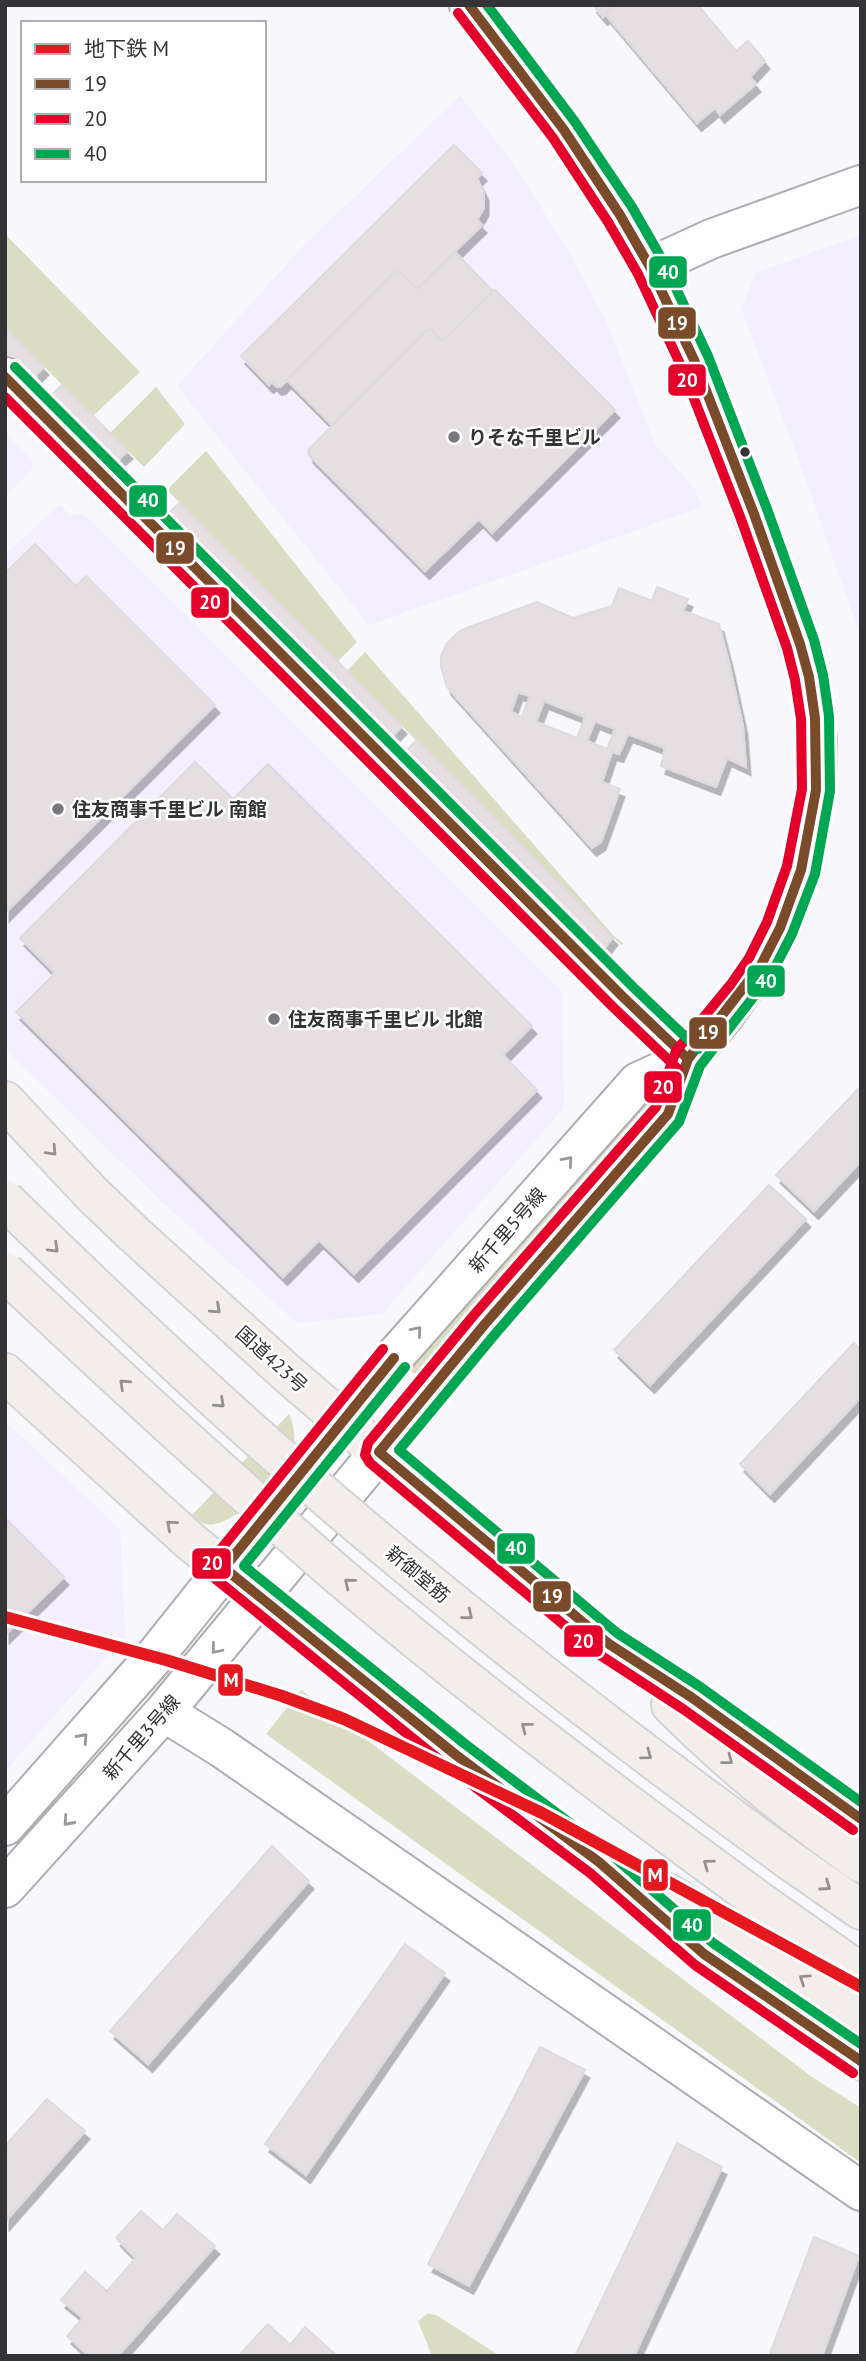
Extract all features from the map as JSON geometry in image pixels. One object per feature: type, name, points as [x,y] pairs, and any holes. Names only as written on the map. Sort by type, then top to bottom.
[{"type":"highway","name":"国道423号","points":[[5,1101],[92,1194],[135,1235],[342,1422],[610,1644],[691,1697],[861,1819]]},
{"type":"highway","name":"新御堂筋","points":[[5,1200],[100,1292],[246,1426],[377,1540],[565,1693],[861,1910]]},
{"type":"highway","points":[[5,1272],[195,1449],[340,1576],[530,1730],[763,1904],[861,1973]]},
{"type":"highway","points":[[5,1373],[159,1514],[456,1755],[599,1862],[704,1954],[861,2061]]},
{"type":"highway","points":[[610,1644],[718,1752],[861,1863]]},
{"type":"highway","points":[[599,1862],[671,1895],[861,2017]]},
{"type":"street","name":"新千里5号線","points":[[379,1452],[485,1324],[668,1114],[688,1059],[761,965],[780,928],[801,870],[816,790],[817,740],[809,677],[790,615],[711,401],[650,267],[620,215],[564,130],[468,5]]},
{"type":"street","points":[[650,267],[711,239],[861,185]]},
{"type":"street","points":[[5,377],[688,1059]]},
{"type":"street","name":"新千里5号線","points":[[342,1422],[397,1354],[638,1082],[688,1059]]},
{"type":"street","points":[[5,1826],[155,1656],[342,1422]]},
{"type":"street","name":"新千里3号線","points":[[5,1888],[164,1712],[379,1452]]},
{"type":"street","points":[[164,1712],[222,1748],[861,2191]]},
{"type":"shaded area","points":[[460,96],[511,160],[566,247],[607,323],[655,444],[695,489],[702,507],[369,625],[177,386],[305,244]]},
{"type":"shaded area","points":[[861,235],[861,638],[802,469],[741,308],[756,273]]},
{"type":"shaded area","points":[[5,433],[32,460],[33,468],[5,497]]},
{"type":"shaded area","points":[[59,505],[72,516],[83,513],[562,992],[564,1108],[382,1314],[297,1323],[161,1201],[5,1049],[5,555]]},
{"type":"shaded area","points":[[5,1421],[120,1529],[125,1636],[5,1771]]},
{"type":"green space","points":[[5,234],[140,372],[93,416],[5,327]]},
{"type":"green space","points":[[156,387],[185,424],[144,467],[110,433]]},
{"type":"green space","points":[[206,451],[357,642],[338,661],[167,490]]},
{"type":"green space","points":[[365,652],[613,935],[624,944],[621,945],[347,671]]},
{"type":"green space","points":[[656,1092],[661,1097],[417,1376],[408,1368],[604,1146]]},
{"type":"green space","points":[[289,1414],[294,1429],[293,1446],[281,1468],[261,1492],[237,1514],[215,1524],[199,1522],[190,1517]]},
{"type":"green space","points":[[301,1690],[812,2077],[861,2108],[861,2163],[266,1734]]},
{"type":"green space","points":[[428,2313],[438,2316],[500,2356],[432,2356],[418,2321]]},
{"type":"building","points":[[593,5],[616,5],[603,17]]},
{"type":"building","points":[[616,5],[698,5],[736,51],[748,41],[765,61],[750,77],[756,84],[720,115],[715,108],[697,123],[605,14]]},
{"type":"building","points":[[454,145],[482,173],[477,178],[484,193],[484,208],[477,220],[482,225],[417,289],[397,270],[281,386],[277,387],[272,382],[269,385],[241,356]]},
{"type":"building","points":[[455,252],[493,291],[443,341],[432,330],[427,330],[332,425],[287,380],[397,270],[417,289]]},
{"type":"building","name":"りそな千里ビル","points":[[495,290],[615,410],[492,533],[479,519],[425,571],[309,455],[308,450],[427,330],[432,330],[443,341]]},
{"type":"building","points":[[5,327],[44,367],[37,374],[35,383],[5,354]]},
{"type":"building","points":[[62,385],[128,451],[120,458],[117,466],[47,396]]},
{"type":"building","points":[[180,503],[402,726],[389,740],[166,515]]},
{"type":"building","name":"住友商事千里ビル 南館","points":[[35,544],[76,586],[86,576],[215,705],[5,913],[5,573]]},
{"type":"building","points":[[657,587],[688,599],[683,611],[719,624],[743,727],[746,767],[727,758],[716,787],[661,766],[665,748],[628,734],[619,754],[612,752],[602,782],[620,789],[601,842],[592,848],[447,687],[441,656],[447,643],[461,630],[537,602],[573,618],[612,606],[619,588],[652,601]],"holes":[[[518,692],[530,696],[522,717],[511,712]],[[544,701],[585,717],[577,738],[536,722]],[[595,721],[615,729],[607,749],[587,741]]]},
{"type":"building","points":[[417,740],[613,937],[601,953],[403,754]]},
{"type":"building","name":"住友商事千里ビル 北館","points":[[195,762],[233,799],[268,764],[532,1026],[503,1055],[537,1090],[354,1274],[319,1240],[283,1277],[16,1012],[55,973],[20,938]]},
{"type":"building","points":[[861,1086],[861,1161],[814,1211],[776,1175]]},
{"type":"building","points":[[769,1185],[806,1219],[650,1385],[614,1350]]},
{"type":"building","points":[[854,1343],[861,1350],[861,1397],[770,1494],[740,1464]]},
{"type":"building","points":[[5,1518],[64,1577],[5,1635]]},
{"type":"building","points":[[272,1846],[309,1881],[148,2064],[110,2031]]},
{"type":"building","points":[[405,1944],[445,1973],[306,2175],[265,2144]]},
{"type":"building","points":[[540,2047],[585,2070],[469,2286],[428,2264]]},
{"type":"building","points":[[47,2099],[85,2131],[5,2222],[5,2146]]},
{"type":"building","points":[[677,2143],[722,2167],[634,2356],[575,2356]]},
{"type":"building","points":[[141,2211],[163,2230],[177,2214],[215,2246],[118,2356],[89,2356],[67,2336],[83,2318],[61,2300],[85,2272],[107,2291],[136,2258],[116,2238]]},
{"type":"building","points":[[814,2237],[859,2256],[822,2356],[769,2356]]},
{"type":"building","points":[[268,2324],[290,2345],[305,2327],[337,2356],[245,2356],[241,2353]]},
{"type":"metro line","name":"M","points":[[5,1617],[166,1660],[282,1696],[344,1719],[542,1813],[861,1987]]},
{"type":"transit line","name":"19","points":[[469,5],[564,130],[620,215],[650,267],[695,362],[754,514],[800,644],[809,677],[815,718],[816,790],[801,870],[780,928],[761,965],[688,1059],[668,1114],[485,1324],[379,1452],[609,1644],[691,1697],[861,1819]]},
{"type":"transit line","name":"40","points":[[487,5],[575,122],[632,207],[663,261],[708,356],[814,640],[829,716],[830,791],[815,874],[792,934],[772,973],[700,1066],[679,1122],[496,1333],[399,1450],[617,1633],[699,1686],[861,1802]]},
{"type":"transit line","name":"20","points":[[458,13],[553,138],[608,222],[638,274],[682,368],[741,519],[787,648],[801,719],[802,789],[787,866],[767,922],[749,958],[731,984],[676,1051],[656,1107],[474,1315],[368,1443],[365,1455],[370,1463],[600,1655],[683,1709],[853,1830]]},
{"type":"transit line","name":"40","points":[[15,367],[698,1049]]},
{"type":"transit line","name":"19","points":[[5,377],[688,1059]]},
{"type":"transit line","name":"20","points":[[5,397],[678,1069]]},
{"type":"transit line","name":"20","points":[[383,1349],[213,1559],[210,1568],[212,1576],[447,1766],[590,1873],[695,1965],[853,2073]]},
{"type":"transit line","name":"19","points":[[394,1358],[224,1568],[456,1755],[599,1862],[704,1954],[861,2061]]},
{"type":"transit line","name":"40","points":[[405,1367],[244,1566],[465,1744],[607,1851],[713,1943],[861,2044]]},
{"type":"place","name":"りそな千里ビル","points":[[454,437]]},
{"type":"place","name":"住友商事千里ビル 南館","points":[[58,809]]},
{"type":"place","name":"住友商事千里ビル 北館","points":[[274,1019]]}]
